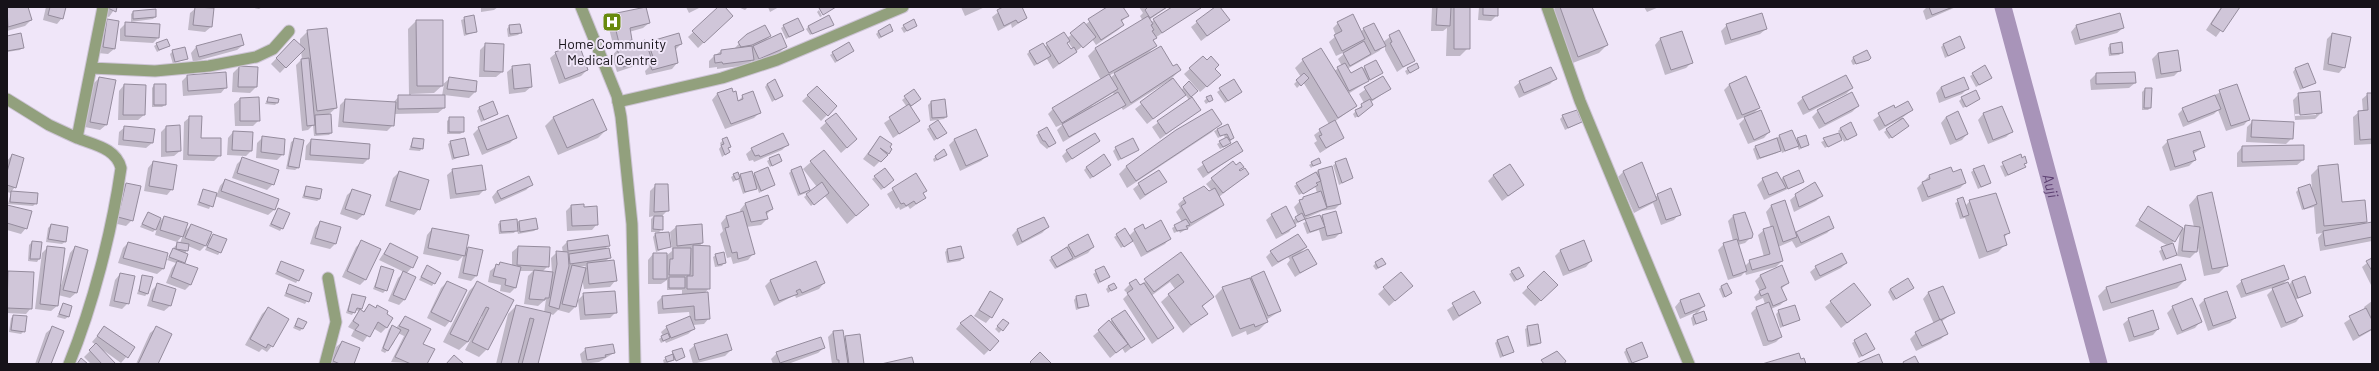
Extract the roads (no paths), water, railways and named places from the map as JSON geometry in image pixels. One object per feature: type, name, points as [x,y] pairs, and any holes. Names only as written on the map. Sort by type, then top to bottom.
[{"type":"street","points":[[77,138],[103,7]]},
{"type":"street","points":[[581,7],[618,102],[632,224],[635,364]]},
{"type":"street","points":[[618,102],[722,78],[777,60],[903,7]]},
{"type":"street","points":[[1546,7],[1580,101],[1689,364]]},
{"type":"street","points":[[91,68],[155,71],[209,66],[250,59],[273,49],[289,31]]},
{"type":"street","points":[[7,99],[49,125],[110,151],[119,160],[122,168],[111,224],[82,332],[68,364]]},
{"type":"street","points":[[325,364],[336,322],[328,278]]},
{"type":"waterway","name":"Auji","points":[[2003,7],[2099,364]]},
{"type":"place","name":"Home Community Medical Centre","points":[[612,22]]}]
